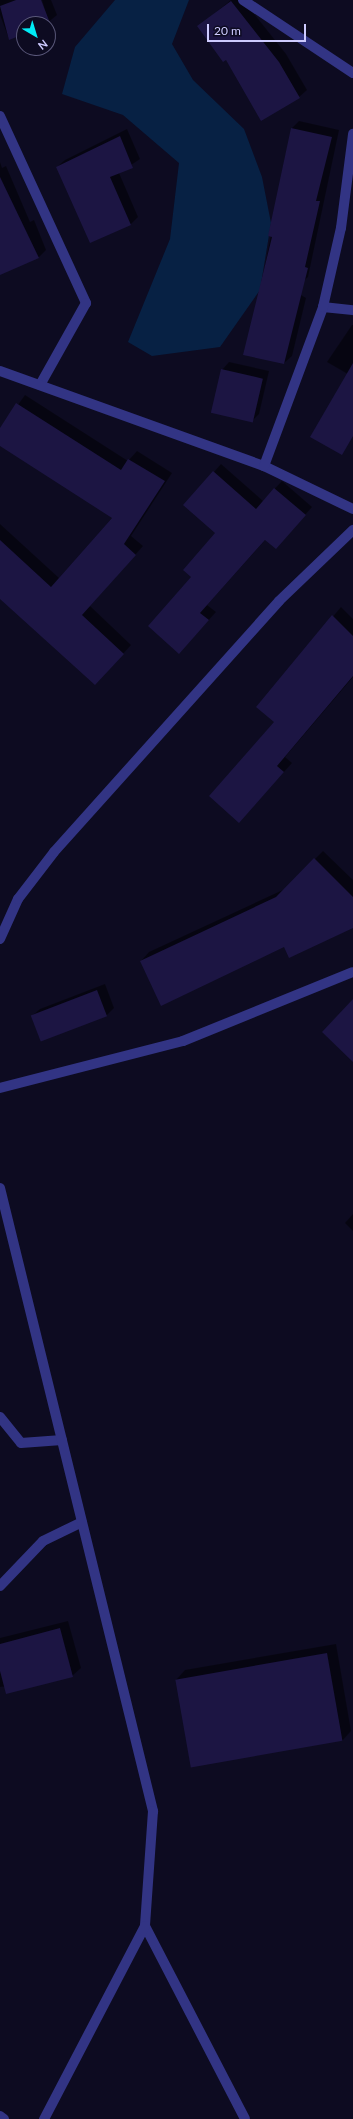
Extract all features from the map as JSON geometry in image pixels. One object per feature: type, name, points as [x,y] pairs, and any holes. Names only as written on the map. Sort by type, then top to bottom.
[{"type":"street","points":[[243,0],[353,73]]},
{"type":"street","points":[[0,116],[86,303],[40,385]]},
{"type":"street","points":[[264,466],[323,307],[341,228],[353,134]]},
{"type":"street","points":[[323,307],[353,310]]},
{"type":"street","points":[[0,371],[264,466],[353,509]]},
{"type":"street","points":[[0,939],[18,899],[54,852],[279,601],[353,530]]},
{"type":"street","points":[[0,1088],[183,1041],[353,972]]},
{"type":"street","points":[[0,1188],[153,1811],[146,1926],[44,2119]]},
{"type":"street","points":[[0,1418],[21,1443],[62,1440]]},
{"type":"street","points":[[0,1586],[43,1541],[82,1522]]},
{"type":"street","points":[[146,1926],[245,2119]]},
{"type":"street","points":[[0,2116],[4,2119]]},
{"type":"water","points":[[115,0],[189,0],[172,44],[193,80],[244,129],[262,177],[271,223],[260,290],[220,347],[152,356],[128,342],[170,239],[179,163],[123,115],[62,94],[75,47]]},
{"type":"building","points":[[16,0],[41,0],[47,16],[16,16],[16,37],[9,40],[0,6]]},
{"type":"building","points":[[231,1],[279,62],[300,98],[261,121],[226,60],[223,62],[197,26]]},
{"type":"building","points":[[291,128],[332,137],[316,201],[320,201],[305,267],[308,268],[284,364],[243,355],[272,237],[268,236]]},
{"type":"building","points":[[120,136],[133,168],[110,177],[131,225],[90,243],[56,167]]},
{"type":"building","points":[[0,177],[39,258],[0,275]]},
{"type":"building","points":[[353,363],[353,436],[342,455],[310,437]]},
{"type":"building","points":[[221,369],[263,379],[253,423],[211,413]]},
{"type":"building","points":[[16,403],[121,470],[128,459],[165,481],[124,544],[136,555],[82,615],[124,654],[95,685],[0,599],[0,540],[51,587],[112,518],[0,446],[0,428]]},
{"type":"building","points":[[213,471],[256,509],[274,488],[306,515],[276,549],[265,540],[200,613],[209,620],[179,654],[148,626],[191,577],[183,570],[215,533],[183,505]]},
{"type":"building","points":[[332,615],[353,636],[353,676],[277,766],[284,772],[239,823],[209,796],[274,722],[256,707]]},
{"type":"building","points":[[314,858],[353,897],[353,928],[289,958],[284,947],[161,1006],[140,961],[276,897]]},
{"type":"building","points":[[97,990],[107,1016],[41,1042],[31,1015]]},
{"type":"building","points":[[353,999],[353,1062],[322,1032]]},
{"type":"building","points":[[60,1628],[73,1677],[6,1694],[0,1671],[0,1644]]},
{"type":"building","points":[[327,1653],[342,1741],[191,1767],[175,1680]]}]
